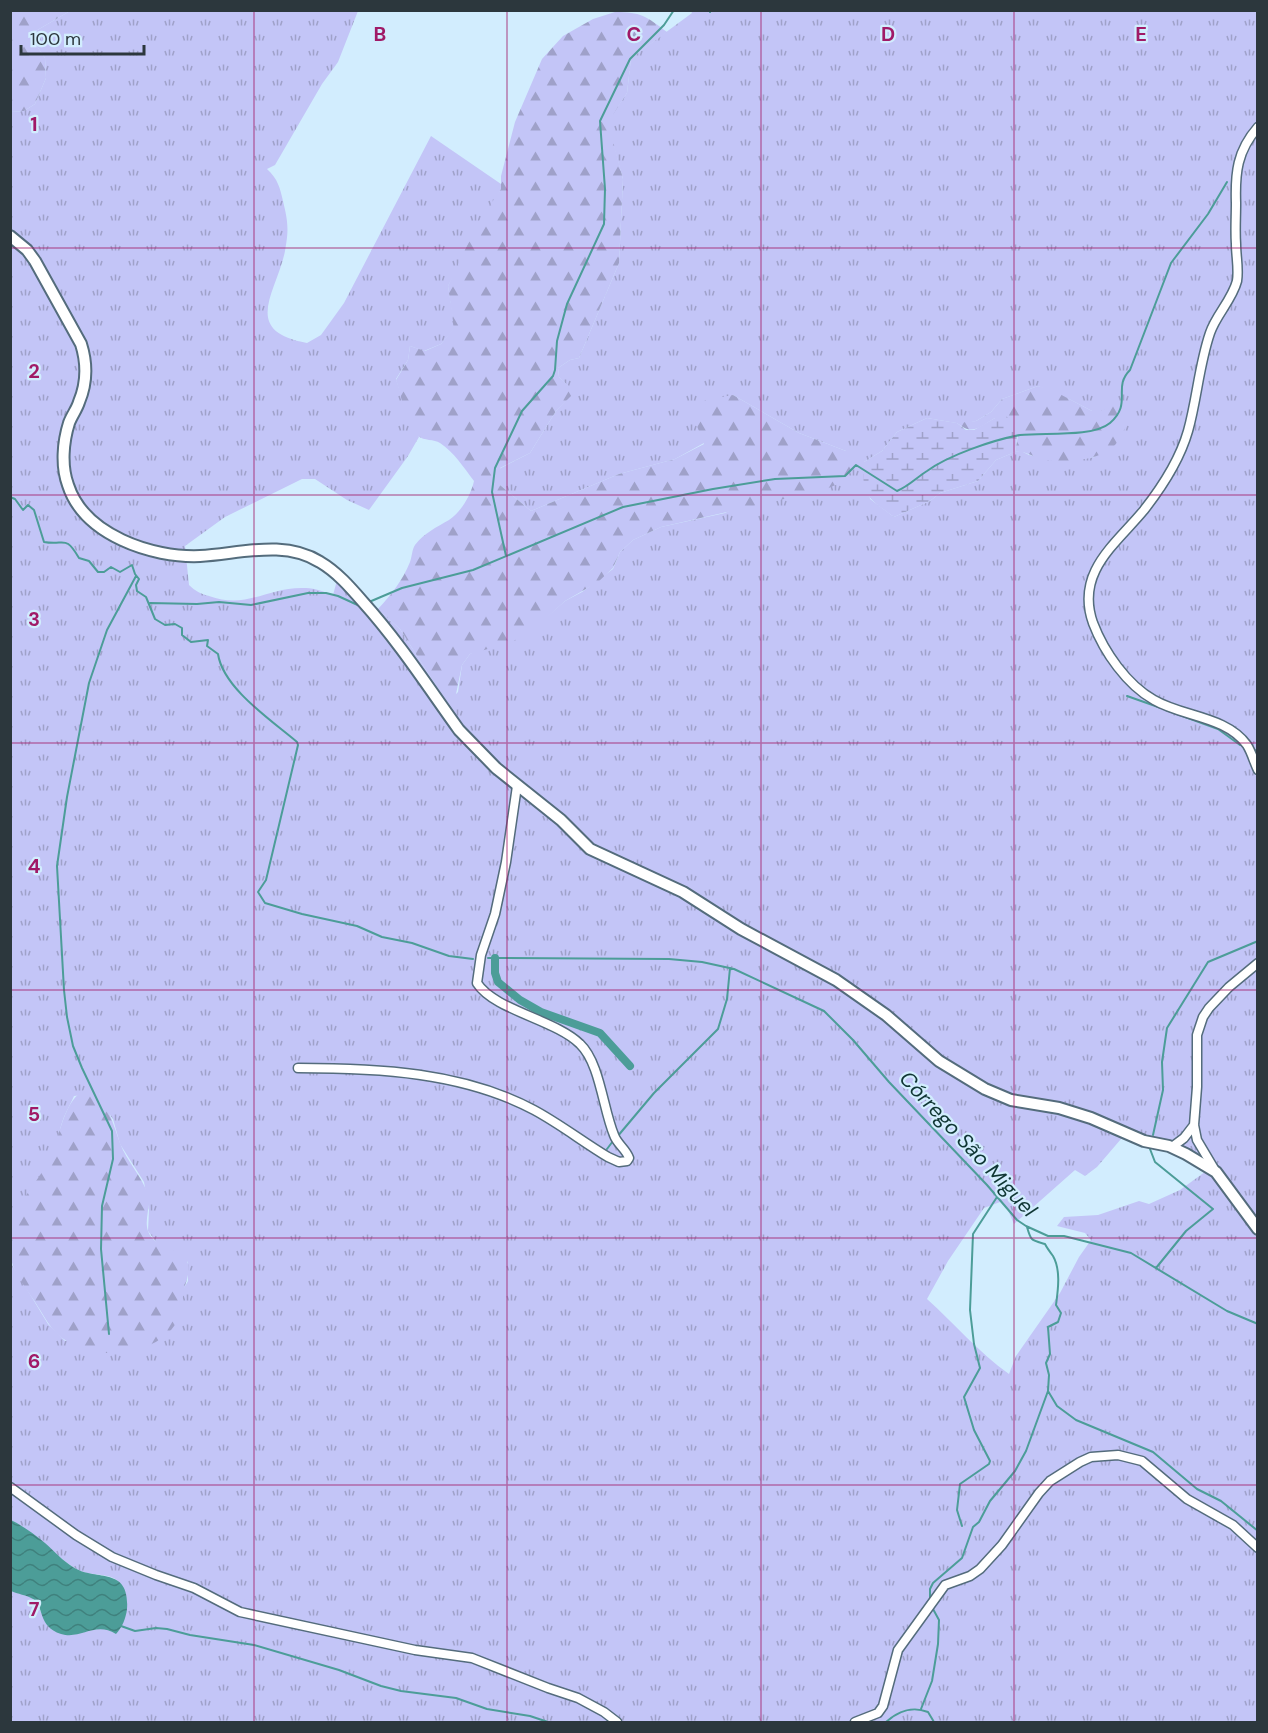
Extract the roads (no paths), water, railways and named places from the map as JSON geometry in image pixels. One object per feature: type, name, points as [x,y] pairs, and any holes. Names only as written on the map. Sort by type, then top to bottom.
[{"type":"street","points":[[1257,127],[1241,155],[1235,175],[1237,280],[1210,332],[1187,434],[1177,457],[1152,500],[1102,559],[1090,583],[1089,602],[1094,626],[1120,669],[1136,687],[1165,706],[1210,720],[1236,734],[1247,745],[1257,770]]},
{"type":"street","points":[[10,236],[18,241],[35,261],[81,344],[85,357],[86,379],[69,423],[64,452],[64,469],[74,499],[97,527],[131,544],[171,554],[200,556],[235,550],[275,550],[295,552],[319,561],[343,580],[395,640],[459,730],[517,786],[561,820],[590,849],[683,892],[741,929],[836,980],[886,1015],[939,1061],[971,1082],[1011,1100],[1059,1108],[1106,1123],[1144,1141],[1172,1147],[1216,1172]]},
{"type":"street","points":[[298,1068],[357,1069],[433,1077],[470,1085],[535,1111],[608,1157],[619,1162],[627,1161],[628,1154],[614,1135],[587,1051],[566,1033],[498,1000],[480,988],[477,983],[481,955],[495,914],[506,862],[517,786]]},
{"type":"street","points":[[1257,963],[1217,998],[1198,1027],[1194,1125],[1197,1140],[1216,1172],[1257,1229]]},
{"type":"street","points":[[1172,1147],[1184,1138],[1194,1125]]},
{"type":"street","points":[[855,1722],[878,1713],[886,1699],[898,1650],[945,1585],[950,1581],[970,1576],[980,1569],[996,1552],[1050,1481],[1091,1457],[1118,1455],[1142,1461],[1187,1500],[1233,1525],[1257,1548]]},
{"type":"street","points":[[10,1487],[76,1535],[112,1557],[194,1588],[240,1612],[415,1650],[472,1658],[578,1698],[617,1722]]},
{"type":"water","points":[[11,1520],[37,1536],[73,1567],[117,1580],[123,1586],[126,1595],[126,1616],[116,1634],[101,1629],[75,1635],[53,1631],[45,1622],[37,1602],[28,1596],[11,1591]]},
{"type":"waterway","points":[[506,556],[492,492],[495,468],[522,411],[553,376],[557,341],[567,304],[604,224],[605,189],[600,121],[630,59],[664,25],[674,10]]},
{"type":"waterway","points":[[369,602],[402,588],[473,570],[623,507],[775,479],[845,476],[856,465],[897,491],[936,465],[997,440],[1020,435],[1080,433],[1102,428],[1117,416],[1120,409],[1125,377],[1130,370],[1171,263],[1208,214],[1227,182]]},
{"type":"waterway","name":"Córrego São Miguel","points":[[10,497],[15,499],[23,510],[28,505],[34,510],[44,542],[67,543],[79,558],[89,561],[98,572],[104,572],[111,567],[120,572],[132,565],[139,579],[136,585],[137,591],[146,597],[155,619],[165,625],[175,624],[182,628],[182,635],[191,642],[208,640],[207,646],[218,654],[222,667],[238,691],[297,742],[266,880],[258,892],[265,903],[357,926],[382,937],[412,943],[449,956],[473,959]]},
{"type":"waterway","points":[[109,1334],[101,1249],[102,1206],[113,1159],[112,1131],[73,1046],[64,990],[57,866],[67,797],[89,683],[107,630],[136,576]]},
{"type":"waterway","points":[[150,603],[219,602],[251,605],[308,593],[326,593],[362,607]]},
{"type":"waterway","points":[[1127,696],[1161,708]]},
{"type":"waterway","points":[[1166,710],[1218,729],[1240,745]]},
{"type":"waterway","points":[[1153,1135],[1163,1090],[1162,1062],[1167,1028],[1208,962],[1258,941]]},
{"type":"waterway","name":"Córrego São Miguel","points":[[488,958],[669,959],[702,962],[734,969],[824,1011],[1017,1220],[1048,1236],[1064,1236],[1131,1253],[1227,1311],[1258,1324]]},
{"type":"waterway","points":[[495,958],[495,973],[498,982],[520,1000],[541,1012],[600,1033],[630,1066]]},
{"type":"waterway","points":[[617,1137],[654,1093],[718,1029],[727,999],[730,968]]},
{"type":"waterway","points":[[607,1149],[613,1141]]},
{"type":"waterway","points":[[1150,1149],[1155,1162],[1213,1209],[1186,1231],[1156,1268]]},
{"type":"waterway","points":[[962,1526],[957,1510],[960,1484],[990,1461],[974,1430],[964,1397],[980,1368],[974,1344],[970,1310],[973,1234],[997,1197]]},
{"type":"waterway","name":"Córrego São Miguel","points":[[1027,1227],[1032,1239],[1045,1244],[1057,1267],[1056,1305],[1061,1313],[1058,1322],[1048,1327],[1050,1354],[1046,1363],[1049,1375],[1048,1391],[1057,1406],[1076,1420],[1153,1452],[1197,1489],[1221,1501],[1258,1531]]},
{"type":"waterway","points":[[930,1600],[930,1589],[933,1583],[962,1558],[973,1527],[979,1522],[990,1501],[1015,1471],[1026,1451],[1048,1391]]},
{"type":"waterway","points":[[921,1709],[932,1681],[938,1644],[939,1620],[933,1609]]},
{"type":"waterway","points":[[121,1626],[135,1631],[167,1629],[254,1645],[339,1670],[381,1686],[456,1698],[487,1709],[530,1716],[548,1722]]},
{"type":"waterway","points":[[886,1722],[901,1712],[917,1709],[928,1712],[934,1722]]}]
